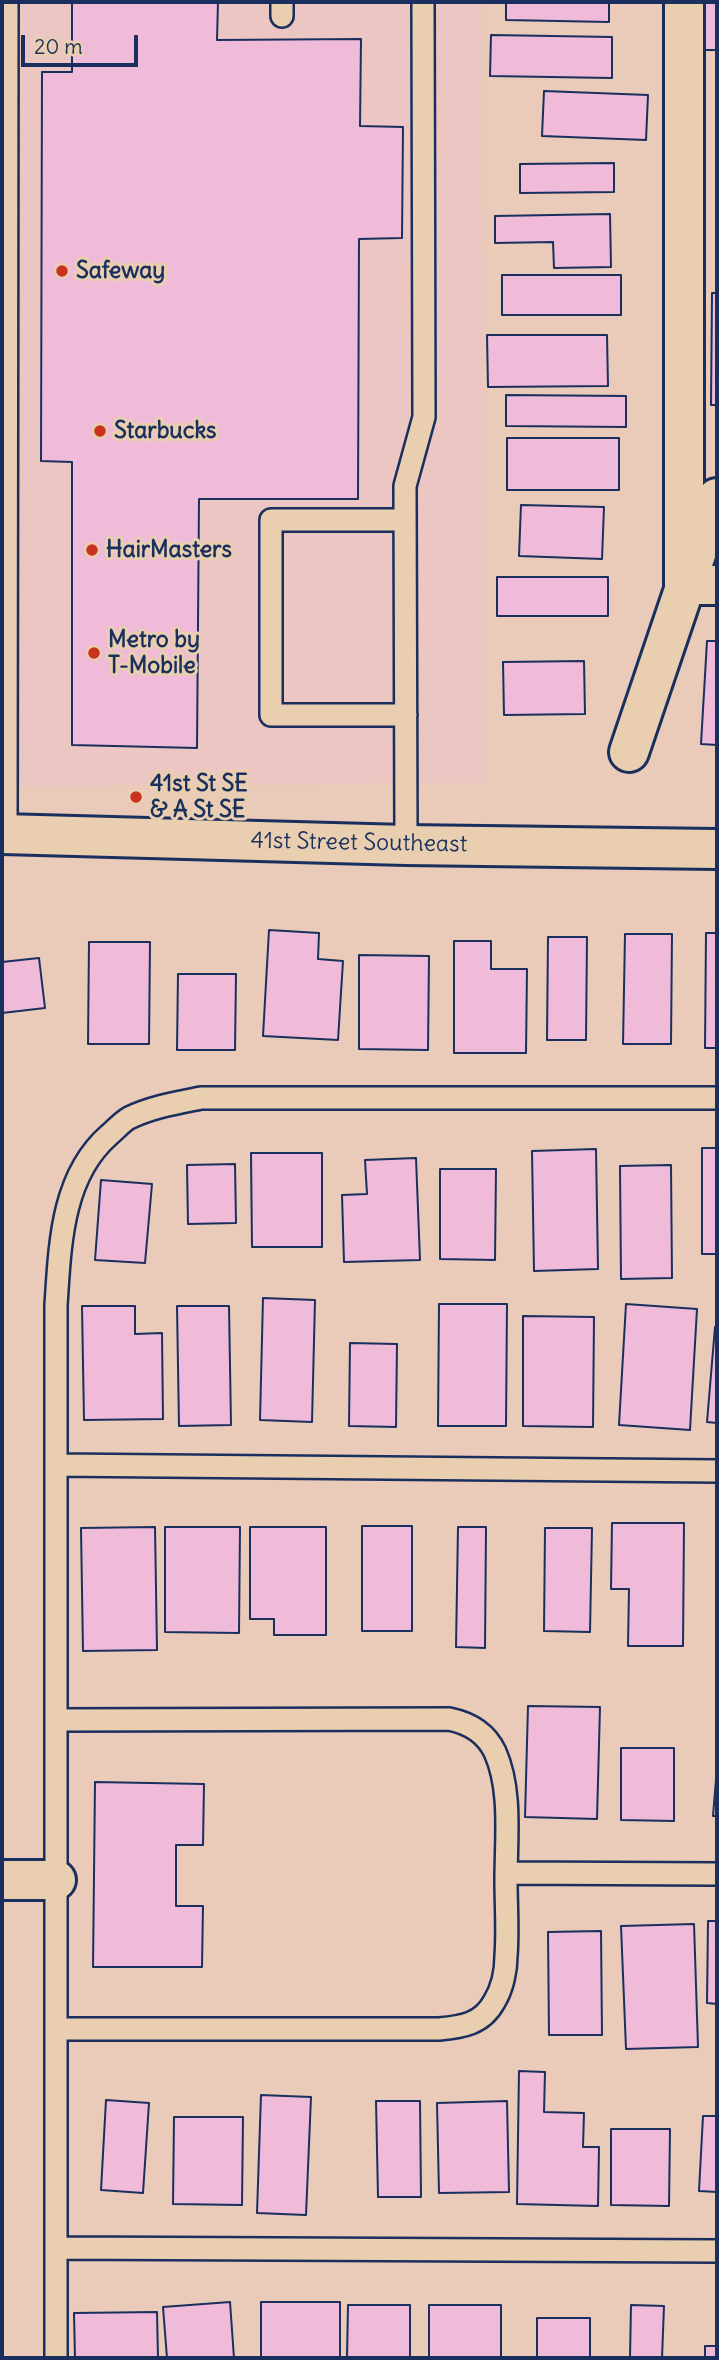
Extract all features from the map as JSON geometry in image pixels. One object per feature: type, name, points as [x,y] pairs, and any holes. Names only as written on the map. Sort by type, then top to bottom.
[{"type":"street","points":[[684,2],[701,585]]},
{"type":"street","points":[[629,752],[701,585],[712,506],[717,498]]},
{"type":"street","name":"41st Street Southeast","points":[[4,834],[406,845],[717,849]]},
{"type":"street","points":[[2,1881],[56,1880]]},
{"type":"lane","points":[[4,834],[4,36],[7,2]]},
{"type":"lane","points":[[406,845],[405,486],[424,417],[424,2]]},
{"type":"lane","points":[[405,520],[271,520],[271,715],[406,715]]},
{"type":"lane","points":[[56,2358],[56,1305],[60,1248],[68,1205],[81,1170],[101,1142],[126,1119],[161,1105],[201,1098],[717,1098]]},
{"type":"lane","points":[[56,1465],[717,1471]]},
{"type":"lane","points":[[56,1720],[449,1719],[461,1722],[481,1733],[489,1741],[499,1764],[506,1804],[506,1956],[495,2002],[477,2021],[439,2029],[56,2029]]},
{"type":"lane","points":[[506,1873],[717,1874]]},
{"type":"lane","points":[[56,2248],[717,2251]]},
{"type":"shaded area","points":[[2,2],[481,2],[485,783],[2,786]]},
{"type":"building","points":[[72,2],[218,2],[217,40],[361,39],[360,126],[403,127],[402,238],[359,239],[358,499],[199,499],[197,748],[72,745],[72,462],[41,461],[42,72],[72,72]]},
{"type":"building","points":[[506,2],[609,2],[609,22],[506,20]]},
{"type":"building","points":[[704,2],[717,2],[717,50],[703,50]]},
{"type":"building","points":[[491,35],[612,37],[612,78],[490,76]]},
{"type":"building","points":[[544,91],[648,95],[646,140],[542,136]]},
{"type":"building","points":[[614,163],[614,192],[520,193],[520,164]]},
{"type":"building","points":[[610,214],[611,267],[554,268],[553,242],[495,243],[495,216]]},
{"type":"building","points":[[502,275],[621,275],[621,315],[502,315]]},
{"type":"building","points":[[712,293],[717,293],[717,405],[711,405]]},
{"type":"building","points":[[487,335],[607,335],[608,386],[488,387]]},
{"type":"building","points":[[506,395],[626,396],[626,427],[506,426]]},
{"type":"building","points":[[507,438],[619,438],[619,490],[507,490]]},
{"type":"building","points":[[521,505],[604,507],[602,559],[519,556]]},
{"type":"building","points":[[497,577],[608,577],[608,616],[497,616]]},
{"type":"building","points":[[707,641],[717,641],[717,745],[701,744]]},
{"type":"building","points":[[584,661],[585,714],[504,715],[503,662]]},
{"type":"building","points":[[269,930],[319,933],[318,959],[343,961],[338,1040],[263,1036]]},
{"type":"building","points":[[706,933],[717,933],[717,1048],[705,1048]]},
{"type":"building","points":[[625,934],[672,934],[671,1044],[623,1044]]},
{"type":"building","points":[[548,937],[587,937],[586,1040],[547,1040]]},
{"type":"building","points":[[454,941],[491,941],[491,969],[527,969],[526,1053],[454,1053]]},
{"type":"building","points":[[89,942],[150,942],[149,1044],[88,1044]]},
{"type":"building","points":[[359,955],[429,956],[428,1050],[359,1049]]},
{"type":"building","points":[[39,958],[45,1008],[2,1013],[2,962]]},
{"type":"building","points":[[178,974],[236,974],[235,1050],[177,1050]]},
{"type":"building","points":[[702,1148],[717,1148],[717,1254],[702,1254]]},
{"type":"building","points":[[596,1149],[598,1269],[534,1271],[532,1151]]},
{"type":"building","points":[[251,1153],[322,1153],[322,1247],[252,1247]]},
{"type":"building","points":[[416,1158],[420,1260],[344,1262],[342,1195],[367,1194],[365,1160]]},
{"type":"building","points":[[235,1164],[236,1223],[188,1224],[187,1165]]},
{"type":"building","points":[[671,1165],[672,1278],[621,1279],[620,1166]]},
{"type":"building","points":[[440,1169],[496,1169],[495,1260],[440,1259]]},
{"type":"building","points":[[101,1180],[152,1184],[145,1263],[95,1260]]},
{"type":"building","points":[[263,1298],[315,1300],[312,1422],[260,1420]]},
{"type":"building","points":[[439,1304],[507,1304],[506,1426],[438,1426]]},
{"type":"building","points":[[626,1304],[697,1309],[690,1430],[619,1425]]},
{"type":"building","points":[[82,1306],[135,1306],[135,1334],[162,1333],[163,1419],[84,1420]]},
{"type":"building","points":[[177,1306],[229,1306],[231,1425],[179,1426]]},
{"type":"building","points":[[523,1316],[594,1317],[593,1427],[523,1426]]},
{"type":"building","points":[[717,1327],[717,1423],[707,1422]]},
{"type":"building","points":[[350,1343],[397,1344],[396,1427],[349,1426]]},
{"type":"building","points":[[612,1523],[684,1523],[683,1646],[628,1646],[629,1589],[611,1589]]},
{"type":"building","points":[[362,1526],[412,1526],[412,1631],[362,1631]]},
{"type":"building","points":[[155,1527],[157,1650],[83,1651],[81,1528]]},
{"type":"building","points":[[165,1527],[240,1527],[239,1633],[165,1632]]},
{"type":"building","points":[[250,1527],[326,1527],[326,1635],[274,1635],[274,1619],[250,1619]]},
{"type":"building","points":[[458,1527],[486,1527],[485,1648],[456,1647]]},
{"type":"building","points":[[545,1528],[592,1528],[590,1632],[544,1631]]},
{"type":"building","points":[[528,1706],[600,1707],[597,1819],[525,1817]]},
{"type":"building","points":[[621,1748],[674,1748],[674,1821],[621,1820]]},
{"type":"building","points":[[717,1767],[717,1816],[713,1816]]},
{"type":"building","points":[[95,1782],[204,1784],[203,1845],[176,1845],[176,1906],[203,1906],[202,1967],[93,1967]]},
{"type":"building","points":[[708,1921],[717,1921],[717,2004],[707,2003]]},
{"type":"building","points":[[694,1924],[698,2047],[626,2049],[621,1926]]},
{"type":"building","points":[[601,1931],[602,2035],[549,2035],[548,1932]]},
{"type":"building","points":[[519,2071],[545,2072],[544,2112],[584,2113],[583,2147],[599,2147],[598,2206],[517,2204]]},
{"type":"building","points":[[261,2095],[311,2097],[306,2215],[257,2213]]},
{"type":"building","points":[[106,2100],[149,2103],[143,2193],[101,2190]]},
{"type":"building","points":[[376,2101],[420,2101],[421,2197],[378,2197]]},
{"type":"building","points":[[507,2101],[509,2192],[439,2193],[437,2103]]},
{"type":"building","points":[[703,2116],[717,2116],[717,2192],[699,2191]]},
{"type":"building","points":[[174,2117],[243,2117],[242,2205],[173,2204]]},
{"type":"building","points":[[611,2129],[670,2129],[669,2206],[611,2205]]},
{"type":"building","points":[[230,2302],[234,2358],[167,2358],[163,2307]]},
{"type":"building","points":[[261,2302],[340,2302],[340,2358],[261,2358]]},
{"type":"building","points":[[348,2305],[410,2305],[410,2358],[347,2358]]},
{"type":"building","points":[[429,2305],[501,2305],[501,2358],[429,2358]]},
{"type":"building","points":[[631,2305],[664,2306],[662,2358],[630,2358]]},
{"type":"building","points":[[157,2312],[158,2358],[75,2358],[74,2313]]},
{"type":"building","points":[[537,2318],[590,2318],[590,2358],[537,2358]]},
{"type":"building","points":[[705,2346],[717,2346],[717,2358],[705,2358]]},
{"type":"place","name":"Safeway","points":[[62,271]]},
{"type":"place","name":"Starbucks","points":[[100,431]]},
{"type":"place","name":"HairMasters","points":[[92,550]]},
{"type":"place","name":"Metro by T-Mobile","points":[[94,653]]},
{"type":"place","name":"41st St SE & A St SE","points":[[136,797]]}]
